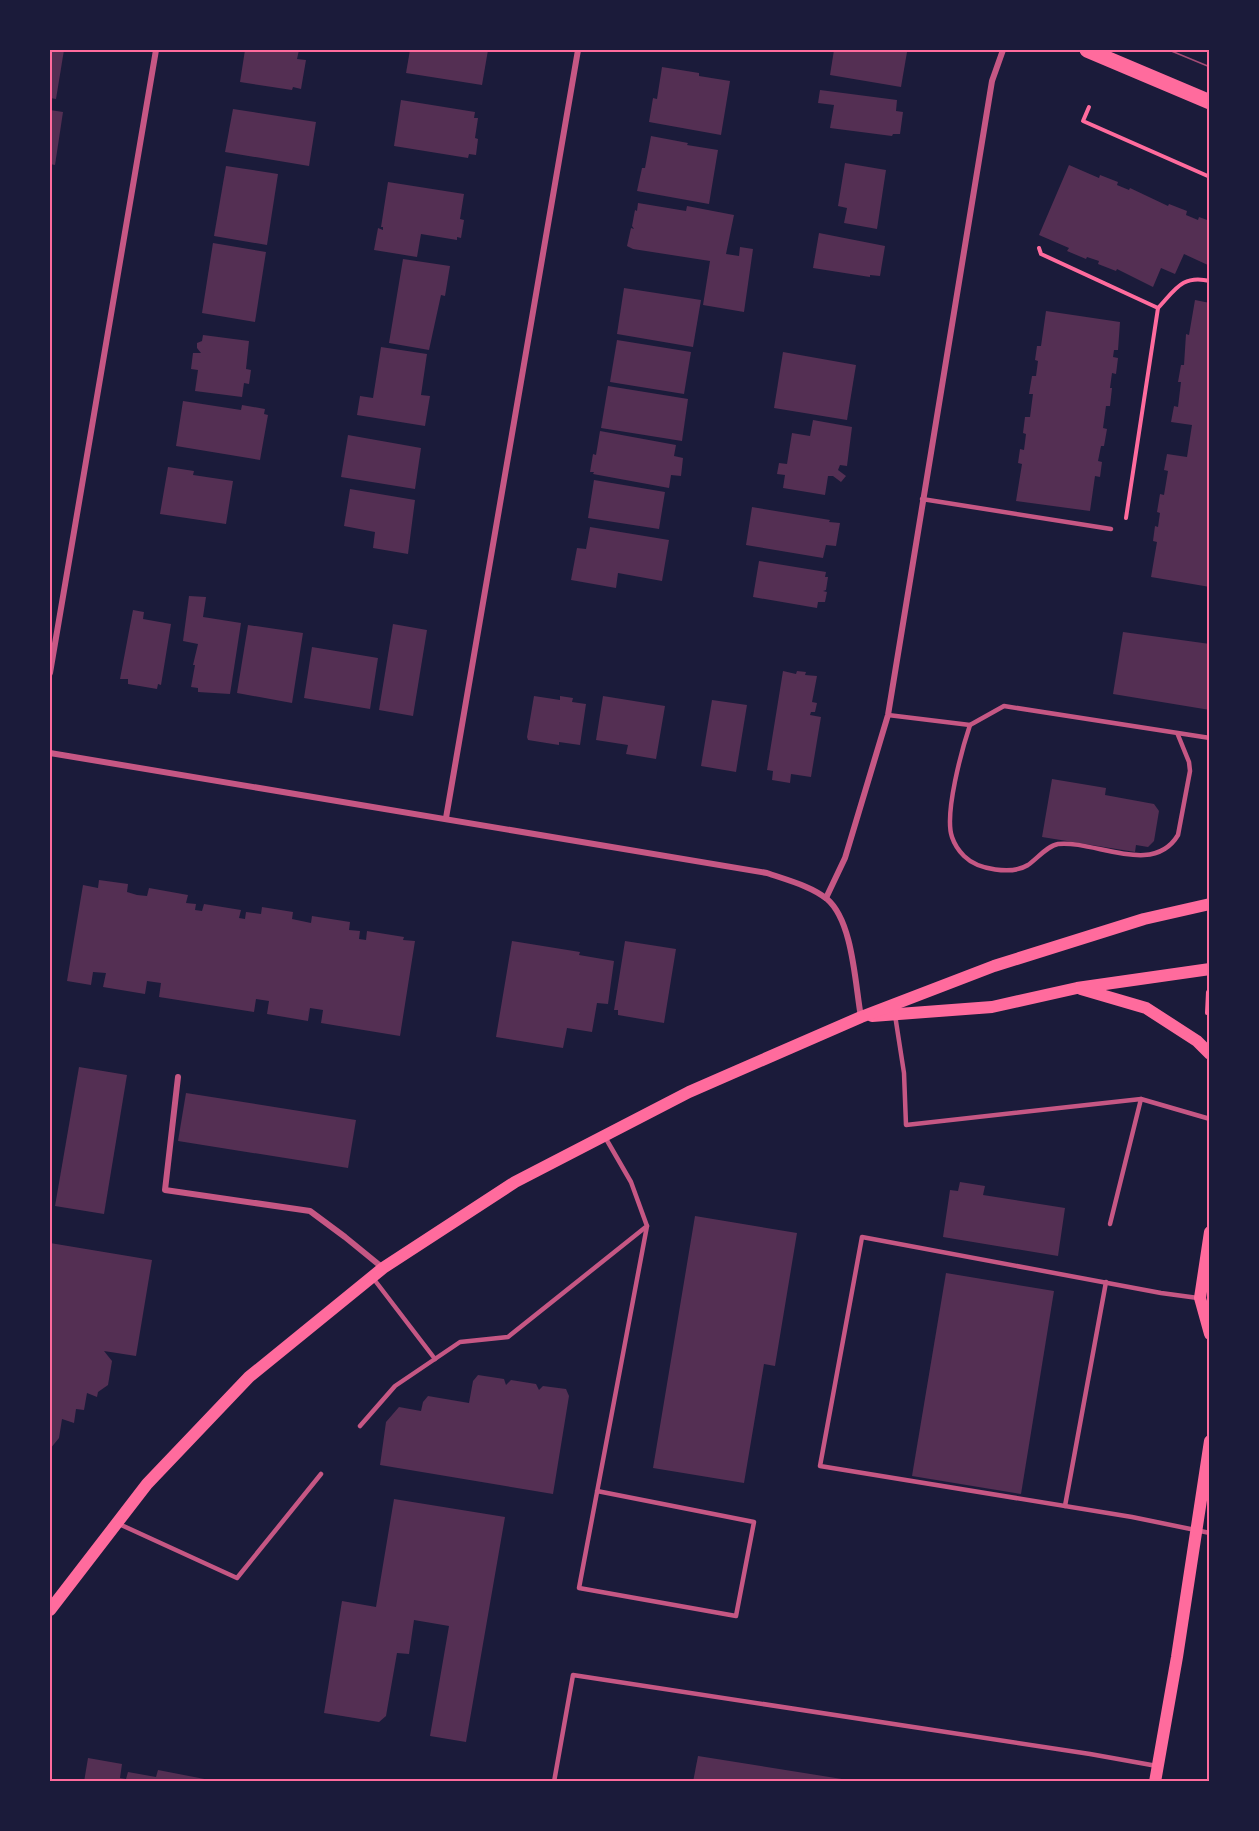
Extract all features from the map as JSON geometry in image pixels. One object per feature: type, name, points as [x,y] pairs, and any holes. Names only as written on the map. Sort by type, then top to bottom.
[{"type":"main road","points":[[1087,50],[1209,102]]},
{"type":"main road","points":[[50,1610],[147,1484],[249,1377],[383,1268],[515,1182],[689,1092],[861,1017],[994,966],[1144,919],[1209,904]]},
{"type":"main road","points":[[861,1017],[992,1007],[1077,988],[1209,969]]},
{"type":"main road","points":[[1077,988],[1146,1008],[1197,1041],[1209,1054]]},
{"type":"main road","points":[[1209,1232],[1200,1298],[1209,1335]]},
{"type":"main road","points":[[1155,1782],[1203,1531],[1209,1441]]},
{"type":"street","points":[[50,673],[156,50]]},
{"type":"street","points":[[446,818],[578,50]]},
{"type":"street","points":[[826,898],[844,858],[888,715],[992,81],[1003,50]]},
{"type":"street","points":[[50,753],[768,873],[826,898],[836,909],[848,940],[861,1017]]},
{"type":"street","points":[[178,1077],[165,1190],[310,1211],[383,1268]]},
{"type":"lane","points":[[922,499],[1111,529]]},
{"type":"lane","points":[[888,715],[970,725],[1005,706],[1178,735],[1209,738]]},
{"type":"lane","points":[[970,725],[963,748],[949,821],[952,839],[965,857],[972,861],[994,869],[1008,870],[1021,869],[1057,844],[1133,856],[1159,851],[1172,844],[1178,835],[1190,771],[1189,762],[1178,735]]},
{"type":"lane","points":[[895,1016],[904,1074],[906,1125],[1142,1099],[1209,1119]]},
{"type":"lane","points":[[1110,1224],[1142,1099]]},
{"type":"lane","points":[[597,1491],[754,1522],[736,1616],[579,1588],[597,1491],[647,1226],[631,1182],[605,1136]]},
{"type":"lane","points":[[360,1426],[395,1386],[460,1342],[508,1337],[647,1226]]},
{"type":"lane","points":[[1200,1298],[862,1237],[820,1466],[1203,1531]]},
{"type":"lane","points":[[372,1277],[435,1359]]},
{"type":"lane","points":[[1065,1506],[1106,1282]]},
{"type":"lane","points":[[117,1523],[237,1578],[321,1474]]},
{"type":"lane","points":[[554,1782],[573,1675],[1158,1766]]},
{"type":"path","points":[[1089,106],[1083,121],[1209,177]]},
{"type":"path","points":[[1039,248],[1041,254],[1158,308]]},
{"type":"path","points":[[1125,524],[1158,308],[1182,283],[1196,278],[1209,281]]},
{"type":"path","points":[[1207,1013],[1209,998]]},
{"type":"building","points":[[50,50],[64,50],[56,99],[50,98]]},
{"type":"building","points":[[245,50],[299,50],[297,59],[306,60],[301,89],[293,87],[292,90],[240,82]]},
{"type":"building","points":[[410,50],[488,50],[482,85],[406,73]]},
{"type":"building","points":[[834,50],[907,52],[901,87],[830,75]]},
{"type":"building","points":[[662,67],[730,81],[721,135],[649,122],[653,98],[657,99]]},
{"type":"building","points":[[820,90],[897,100],[896,111],[903,112],[900,134],[892,136],[830,128],[834,105],[818,103]]},
{"type":"building","points":[[401,100],[475,112],[474,118],[478,118],[475,138],[478,139],[476,155],[469,154],[468,158],[394,146]]},
{"type":"building","points":[[233,109],[316,122],[309,166],[225,152]]},
{"type":"building","points":[[50,110],[63,112],[55,165],[50,164]]},
{"type":"building","points":[[651,136],[718,150],[709,204],[637,191],[642,168],[645,168]]},
{"type":"building","points":[[845,163],[886,170],[877,229],[844,223],[847,208],[838,206]]},
{"type":"building","points":[[1069,165],[1099,178],[1100,175],[1118,182],[1117,185],[1129,190],[1130,188],[1168,206],[1169,204],[1187,211],[1186,215],[1198,220],[1199,217],[1210,221],[1210,266],[1184,254],[1175,274],[1161,268],[1153,287],[1117,269],[1116,271],[1098,264],[1099,261],[1087,257],[1086,259],[1067,251],[1069,248],[1039,235]]},
{"type":"building","points":[[226,166],[278,174],[267,245],[214,236]]},
{"type":"building","points":[[388,182],[464,194],[460,219],[464,220],[461,238],[457,237],[457,240],[421,234],[417,257],[374,250],[378,228],[383,230],[381,227]]},
{"type":"building","points":[[638,203],[686,211],[687,206],[734,215],[726,254],[739,256],[740,247],[753,249],[744,312],[703,305],[710,261],[633,249],[627,246],[631,228],[634,229],[632,226]]},
{"type":"building","points":[[819,233],[885,246],[880,276],[870,275],[870,277],[813,268]]},
{"type":"building","points":[[213,243],[266,252],[255,322],[202,313]]},
{"type":"building","points":[[403,259],[450,266],[445,296],[441,295],[429,350],[389,343]]},
{"type":"building","points":[[624,288],[701,300],[693,347],[617,334]]},
{"type":"building","points":[[1195,300],[1210,303],[1210,587],[1151,577],[1157,542],[1153,541],[1155,526],[1158,527],[1160,513],[1157,512],[1160,494],[1164,495],[1168,471],[1164,470],[1167,454],[1187,457],[1192,425],[1171,422],[1174,406],[1178,407],[1181,382],[1178,382],[1181,365],[1184,365],[1186,334],[1189,335]]},
{"type":"building","points":[[1046,311],[1120,322],[1118,350],[1114,350],[1113,357],[1118,358],[1116,374],[1112,373],[1110,406],[1106,406],[1103,428],[1107,429],[1098,461],[1102,462],[1100,477],[1095,476],[1090,511],[1016,501],[1022,464],[1018,463],[1020,449],[1024,450],[1026,434],[1023,433],[1025,417],[1030,417],[1033,394],[1029,394],[1032,376],[1036,376],[1037,346],[1041,346]]},
{"type":"building","points":[[203,335],[249,341],[246,369],[251,370],[249,384],[244,383],[242,397],[195,391],[198,370],[191,369],[193,353],[201,353],[197,348],[197,343],[202,341]]},
{"type":"building","points":[[617,340],[691,352],[684,394],[610,382]]},
{"type":"building","points":[[381,347],[427,354],[421,395],[430,396],[425,426],[357,415],[360,396],[373,398]]},
{"type":"building","points":[[783,352],[856,365],[847,420],[774,408]]},
{"type":"building","points":[[608,386],[688,399],[682,441],[601,428]]},
{"type":"building","points":[[183,401],[241,410],[242,405],[265,409],[264,414],[268,415],[260,460],[176,446]]},
{"type":"building","points":[[813,420],[852,427],[847,466],[840,465],[838,470],[846,476],[841,482],[833,476],[828,476],[825,495],[783,488],[785,475],[777,474],[779,463],[787,464],[792,433],[810,436]]},
{"type":"building","points":[[600,431],[676,445],[674,456],[683,458],[681,476],[671,475],[669,488],[593,474],[594,472],[590,472],[593,454],[596,455]]},
{"type":"building","points":[[348,435],[421,448],[415,489],[341,477]]},
{"type":"building","points":[[168,467],[194,471],[193,475],[233,481],[226,524],[160,514]]},
{"type":"building","points":[[594,480],[665,492],[659,529],[588,518]]},
{"type":"building","points":[[350,489],[415,500],[408,554],[373,548],[375,532],[344,526]]},
{"type":"building","points":[[752,507],[840,523],[836,546],[826,545],[823,558],[746,545]]},
{"type":"building","points":[[590,527],[669,540],[662,581],[618,573],[616,588],[571,580],[577,548],[586,549]]},
{"type":"building","points":[[759,561],[826,572],[825,577],[828,577],[826,590],[823,591],[827,592],[825,602],[818,602],[817,608],[753,597]]},
{"type":"building","points":[[189,596],[206,597],[203,617],[241,623],[230,694],[198,692],[198,688],[191,687],[198,644],[183,641]]},
{"type":"building","points":[[133,610],[144,612],[143,619],[171,624],[161,685],[158,684],[157,689],[128,684],[128,679],[120,679]]},
{"type":"building","points":[[393,624],[427,630],[413,716],[379,710]]},
{"type":"building","points":[[248,625],[303,633],[292,703],[237,693]]},
{"type":"building","points":[[1123,632],[1210,644],[1210,710],[1113,694]]},
{"type":"building","points":[[312,647],[378,658],[370,709],[304,698]]},
{"type":"building","points":[[783,671],[796,674],[797,671],[806,672],[805,675],[817,676],[812,702],[817,703],[815,712],[811,712],[810,715],[821,717],[811,777],[791,774],[790,783],[772,780],[773,771],[767,770]]},
{"type":"building","points":[[534,696],[560,700],[560,696],[573,698],[572,702],[586,704],[580,745],[559,742],[559,745],[528,740]]},
{"type":"building","points":[[603,696],[665,706],[656,759],[626,754],[628,745],[596,740]]},
{"type":"building","points":[[712,700],[747,705],[736,772],[701,766]]},
{"type":"building","points":[[1052,779],[1106,788],[1105,795],[1154,804],[1159,811],[1154,841],[1148,847],[1136,845],[1135,852],[1042,837]]},
{"type":"building","points":[[99,880],[128,884],[127,892],[137,895],[147,896],[149,888],[188,895],[186,903],[196,904],[195,910],[202,911],[204,904],[241,910],[239,918],[245,919],[246,912],[261,914],[262,907],[293,912],[292,919],[311,923],[312,916],[350,922],[349,930],[360,931],[359,939],[366,940],[367,931],[415,941],[400,1036],[321,1023],[323,1010],[310,1008],[308,1021],[267,1014],[269,1001],[256,999],[254,1012],[159,997],[161,983],[147,981],[145,994],[103,987],[106,973],[93,972],[91,985],[67,981],[83,885],[98,888]]},
{"type":"building","points":[[512,941],[580,952],[579,955],[614,961],[608,1004],[597,1003],[592,1032],[567,1028],[563,1048],[496,1037]]},
{"type":"building","points":[[625,941],[676,949],[664,1023],[618,1015],[618,1010],[614,1010]]},
{"type":"building","points":[[79,1067],[127,1075],[104,1214],[55,1206]]},
{"type":"building","points":[[186,1093],[356,1120],[348,1168],[178,1141]]},
{"type":"building","points":[[960,1182],[985,1186],[983,1195],[1065,1208],[1058,1256],[943,1237],[950,1190],[958,1191]]},
{"type":"building","points":[[695,1216],[797,1233],[775,1366],[764,1364],[744,1483],[653,1468]]},
{"type":"building","points":[[50,1243],[152,1260],[136,1356],[104,1351],[112,1361],[108,1385],[98,1392],[97,1397],[87,1393],[84,1410],[76,1409],[74,1423],[62,1419],[59,1438],[50,1449]]},
{"type":"building","points":[[946,1273],[1054,1291],[1021,1494],[912,1476]]},
{"type":"building","points":[[478,1375],[504,1379],[506,1385],[511,1380],[536,1384],[539,1390],[543,1386],[566,1389],[569,1396],[553,1494],[380,1465],[386,1422],[399,1407],[421,1411],[423,1402],[428,1396],[469,1403],[473,1381]]},
{"type":"building","points":[[394,1499],[505,1517],[466,1742],[430,1736],[449,1626],[414,1620],[409,1654],[397,1653],[386,1716],[379,1722],[324,1713],[342,1601],[376,1607]]},
{"type":"building","points":[[698,1756],[848,1780],[848,1782],[693,1782]]},
{"type":"building","points":[[88,1758],[122,1764],[120,1778],[126,1779],[128,1772],[156,1777],[158,1770],[220,1782],[84,1782]]},
{"type":"tram line","points":[[1169,50],[1210,67]]}]
